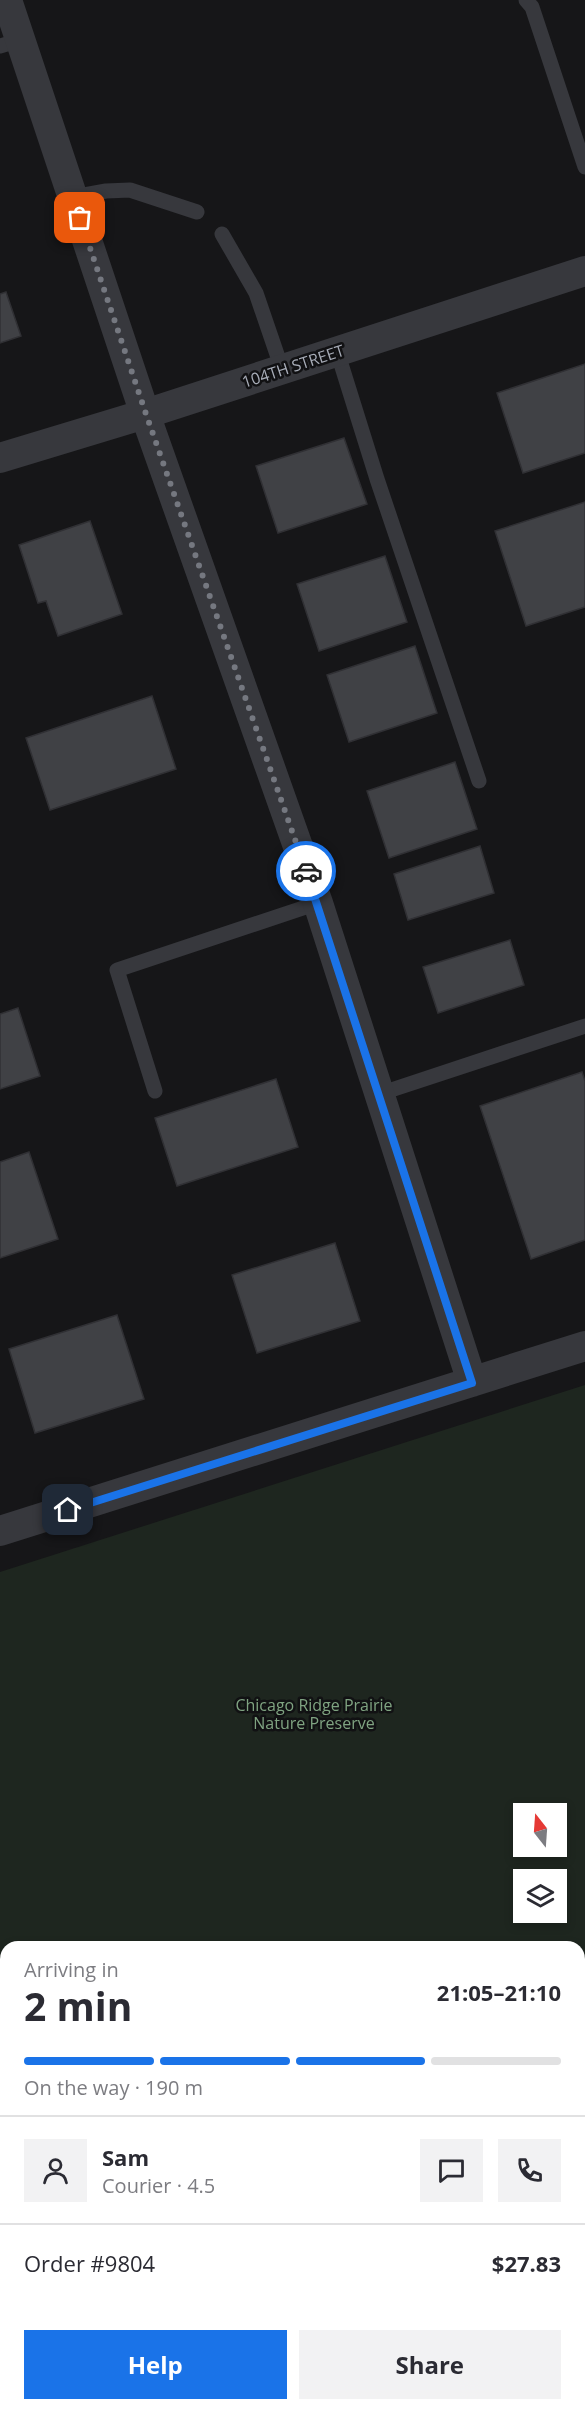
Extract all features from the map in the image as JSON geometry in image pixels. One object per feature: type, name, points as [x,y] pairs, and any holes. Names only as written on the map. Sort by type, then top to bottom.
[{"type":"street","points":[[7,0],[10,43],[73,197],[146,414],[318,903],[472,1383]]},
{"type":"street","name":"104TH STREET","points":[[0,458],[146,414],[585,271]]},
{"type":"street","points":[[0,1531],[585,1346]]},
{"type":"lane","points":[[526,0],[532,7],[585,167]]},
{"type":"lane","points":[[73,197],[106,191],[130,190],[197,212]]},
{"type":"lane","points":[[222,234],[256,293],[282,369]]},
{"type":"lane","points":[[337,351],[377,479],[479,782]]},
{"type":"lane","points":[[155,1091],[117,970],[318,903]]},
{"type":"lane","points":[[379,1094],[585,1026]]},
{"type":"green space","name":"Chicago Ridge Prairie Nature Preserve","points":[[585,1385],[585,1941],[0,1941],[0,1572]]},
{"type":"building","points":[[6,292],[21,336],[0,343],[0,294]]},
{"type":"building","points":[[585,364],[585,453],[523,473],[497,393]]},
{"type":"building","points":[[344,438],[367,504],[278,533],[256,466]]},
{"type":"building","points":[[585,502],[585,607],[526,626],[495,531]]},
{"type":"building","points":[[90,521],[122,614],[58,636],[46,601],[38,603],[19,545]]},
{"type":"building","points":[[385,556],[407,622],[319,651],[297,584]]},
{"type":"building","points":[[415,646],[437,713],[349,742],[327,675]]},
{"type":"building","points":[[152,696],[176,769],[50,810],[26,738]]},
{"type":"building","points":[[455,762],[477,829],[389,858],[367,791]]},
{"type":"building","points":[[480,846],[494,893],[408,920],[394,874]]},
{"type":"building","points":[[510,940],[524,985],[438,1013],[423,967]]},
{"type":"building","points":[[18,1008],[40,1076],[0,1089],[0,1014]]},
{"type":"building","points":[[582,1072],[585,1081],[585,1240],[531,1259],[480,1106]]},
{"type":"building","points":[[276,1079],[298,1147],[177,1186],[155,1118]]},
{"type":"building","points":[[29,1152],[58,1239],[0,1258],[0,1162]]},
{"type":"building","points":[[335,1243],[360,1321],[257,1353],[232,1275]]},
{"type":"building","points":[[117,1315],[144,1399],[35,1433],[9,1349]]},
{"type":"way so far","points":[[80,218],[306,871]]},
{"type":"route","points":[[68,1510],[472,1383],[306,871]]}]
